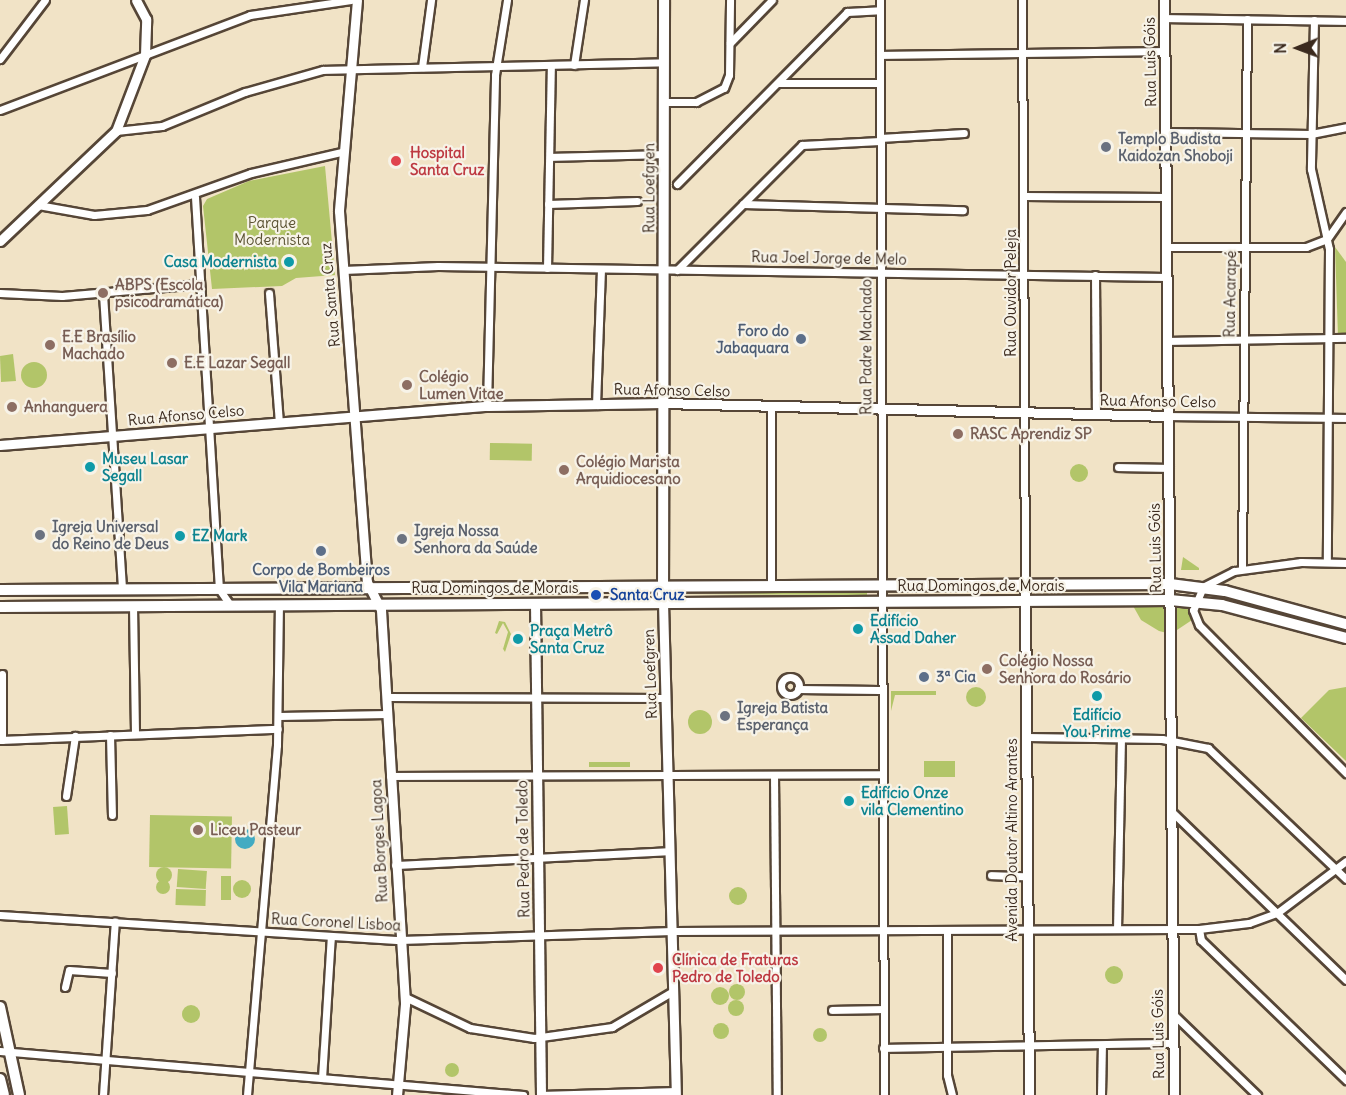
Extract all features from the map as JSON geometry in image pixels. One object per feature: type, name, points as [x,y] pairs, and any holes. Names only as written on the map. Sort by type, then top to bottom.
[{"type":"main road","name":"Rua Loefgren","points":[[663,602],[664,0]]},
{"type":"main road","name":"Rua Domingos de Morais","points":[[0,590],[1170,584],[1203,587],[1346,624]]},
{"type":"main road","name":"Rua Domingos de Morais","points":[[0,607],[1170,600],[1194,601],[1346,638]]},
{"type":"main road","points":[[0,1007],[5,1052],[19,1095]]},
{"type":"main road","points":[[0,1079],[3,1095]]},
{"type":"street","points":[[0,59],[45,0]]},
{"type":"street","points":[[0,241],[116,131],[145,55],[146,19],[136,0]]},
{"type":"street","points":[[0,110],[264,11],[351,0]]},
{"type":"street","name":"Rua Santa Cruz","points":[[357,0],[340,157],[344,270],[369,588]]},
{"type":"street","points":[[422,67],[431,0]]},
{"type":"street","points":[[487,406],[496,68],[507,0]]},
{"type":"street","points":[[574,65],[584,0]]},
{"type":"street","points":[[664,102],[696,102],[721,92],[728,80],[730,0]]},
{"type":"street","points":[[730,43],[772,0]]},
{"type":"street","name":"Rua Padre Machado","points":[[880,0],[879,690],[884,1095]]},
{"type":"street","name":"Rua Ouvidor Peleja","points":[[1022,0],[1025,585]]},
{"type":"street","name":"Rua Luis Góis","points":[[1164,0],[1174,1095]]},
{"type":"street","points":[[677,184],[847,12],[880,10]]},
{"type":"street","points":[[1164,18],[1346,21]]},
{"type":"street","name":"Rua Acarapé","points":[[1242,569],[1241,417],[1247,19]]},
{"type":"street","points":[[1314,20],[1312,179],[1327,240],[1329,342],[1327,561]]},
{"type":"street","points":[[880,55],[1023,55],[1164,51]]},
{"type":"street","points":[[116,131],[171,123],[289,77],[349,68],[496,68],[664,62]]},
{"type":"street","points":[[547,268],[552,66]]},
{"type":"street","points":[[779,83],[880,83]]},
{"type":"street","points":[[1166,132],[1311,134],[1346,127]]},
{"type":"street","points":[[677,270],[805,143],[964,133]]},
{"type":"street","points":[[38,205],[110,215],[195,197],[251,172],[340,157]]},
{"type":"street","points":[[550,157],[664,157]]},
{"type":"street","points":[[1024,196],[1166,197]]},
{"type":"street","points":[[195,197],[219,589],[230,605]]},
{"type":"street","points":[[548,204],[637,201]]},
{"type":"street","points":[[743,204],[963,210]]},
{"type":"street","points":[[1167,247],[1306,247],[1327,240],[1346,212]]},
{"type":"street","name":"Rua Joel Jorge de Melo","points":[[344,270],[490,267],[1167,277]]},
{"type":"street","points":[[596,405],[601,269]]},
{"type":"street","points":[[1095,275],[1096,415]]},
{"type":"street","points":[[0,293],[103,294],[199,284]]},
{"type":"street","points":[[269,293],[279,422]]},
{"type":"street","points":[[103,294],[122,589]]},
{"type":"street","points":[[1168,341],[1329,342],[1346,338]]},
{"type":"street","name":"Rua Afonso Celso","points":[[0,445],[487,406],[663,403],[1025,414],[1346,418]]},
{"type":"street","points":[[771,407],[771,586]]},
{"type":"street","points":[[1118,467],[1169,468]]},
{"type":"street","points":[[1346,563],[1327,561],[1242,569],[1203,587],[1194,601],[1198,625],[1346,773]]},
{"type":"street","name":"Avenida Doutor Altino Arantes","points":[[1025,585],[1029,1095]]},
{"type":"street","name":"Rua Borges Lagoa","points":[[369,588],[378,603],[405,997],[398,1091]]},
{"type":"street","name":"Rua Loefgren","points":[[663,602],[676,1093]]},
{"type":"street","name":"Rua Pedro de Toledo","points":[[535,603],[541,1095]]},
{"type":"street","points":[[133,605],[135,734]]},
{"type":"street","points":[[247,1095],[279,716],[279,605]]},
{"type":"street","points":[[2,674],[1,740],[278,729]]},
{"type":"street","points":[[798,689],[879,690]]},
{"type":"street","points":[[386,697],[665,698]]},
{"type":"street","points":[[279,716],[387,714]]},
{"type":"street","points":[[110,735],[112,815]]},
{"type":"street","points":[[66,796],[75,736]]},
{"type":"street","points":[[1026,737],[1170,739],[1214,752],[1346,879]]},
{"type":"street","points":[[1117,929],[1121,739]]},
{"type":"street","points":[[774,774],[777,1095]]},
{"type":"street","points":[[390,776],[880,774]]},
{"type":"street","points":[[1171,810],[1346,980]]},
{"type":"street","points":[[395,865],[669,851]]},
{"type":"street","name":"Rua Coronel Lisboa","points":[[0,915],[400,940],[672,931],[1199,928],[1249,923],[1277,913],[1346,861]]},
{"type":"street","points":[[991,875],[1027,876]]},
{"type":"street","points":[[103,1095],[116,921]]},
{"type":"street","points":[[1199,928],[1201,940],[1346,1080]]},
{"type":"street","points":[[947,930],[947,1048],[952,1095]]},
{"type":"street","points":[[322,1078],[331,936]]},
{"type":"street","points":[[65,987],[69,970],[112,973]]},
{"type":"street","points":[[405,997],[470,1028],[540,1037],[612,1027],[673,991]]},
{"type":"street","points":[[832,1010],[882,1009]]},
{"type":"street","points":[[1173,1014],[1257,1095]]},
{"type":"street","points":[[883,1048],[1174,1043]]},
{"type":"street","points":[[1101,1095],[1102,1045]]},
{"type":"street","points":[[5,1052],[322,1078],[398,1091],[523,1095]]},
{"type":"street","points":[[541,1095],[676,1093]]},
{"type":"green space","name":"Parque Modernista","points":[[325,166],[335,275],[296,278],[282,286],[212,289],[203,206],[207,199],[249,181]]},
{"type":"green space","points":[[1335,247],[1346,262],[1346,334],[1338,337]]},
{"type":"green space","points":[[13,354],[16,381],[1,382],[0,356]]},
{"type":"green space","points":[[34,362],[43,366],[47,375],[43,384],[34,388],[25,384],[21,375],[25,366]]},
{"type":"green space","points":[[490,443],[532,444],[532,461],[490,460]]},
{"type":"green space","points":[[1079,464],[1085,467],[1088,473],[1085,479],[1079,482],[1073,479],[1070,473],[1073,467]]},
{"type":"green space","points":[[1183,557],[1199,568],[1199,570],[1181,570]]},
{"type":"green space","points":[[867,592],[867,595],[679,594]]},
{"type":"green space","points":[[1132,604],[1191,604],[1192,620],[1171,634],[1159,631],[1141,620]]},
{"type":"green space","points":[[499,621],[505,622],[511,634],[505,652],[503,649],[508,632],[503,623],[497,634],[495,633]]},
{"type":"green space","points":[[976,687],[983,690],[986,697],[983,704],[976,707],[969,704],[966,697],[969,690]]},
{"type":"green space","points":[[1346,687],[1346,761],[1301,718],[1329,690]]},
{"type":"green space","points":[[891,691],[936,691],[936,695],[895,695],[891,711]]},
{"type":"green space","points":[[700,710],[708,714],[712,722],[708,730],[700,734],[692,730],[688,722],[692,714]]},
{"type":"green space","points":[[924,761],[955,761],[955,777],[924,777]]},
{"type":"green space","points":[[589,762],[630,762],[630,767],[589,767]]},
{"type":"green space","points":[[67,806],[69,834],[55,835],[53,807]]},
{"type":"green space","points":[[150,815],[232,816],[231,868],[149,867]]},
{"type":"green space","points":[[164,867],[172,875],[164,883],[156,875]]},
{"type":"green space","points":[[178,869],[207,871],[206,889],[177,887]]},
{"type":"green space","points":[[221,876],[231,876],[231,900],[221,900]]},
{"type":"green space","points":[[160,880],[166,880],[170,887],[166,894],[160,894],[156,890],[156,884]]},
{"type":"green space","points":[[242,880],[248,883],[251,889],[248,895],[242,898],[236,895],[233,889],[236,883]]},
{"type":"green space","points":[[738,887],[744,890],[747,896],[744,902],[738,905],[732,902],[729,896],[732,890]]},
{"type":"green space","points":[[176,889],[206,890],[205,906],[175,905]]},
{"type":"green space","points":[[1114,966],[1120,969],[1123,975],[1120,981],[1114,984],[1108,981],[1105,975],[1108,969]]},
{"type":"green space","points":[[693,970],[699,970],[703,977],[699,984],[693,984],[689,980],[689,974]]},
{"type":"green space","points":[[737,984],[743,986],[745,992],[743,998],[737,1000],[731,998],[729,992],[731,986]]},
{"type":"green space","points":[[720,987],[726,990],[729,996],[726,1002],[720,1005],[714,1002],[711,996],[714,990]]},
{"type":"green space","points":[[733,1000],[739,1000],[744,1008],[742,1014],[733,1016],[728,1011],[728,1005]]},
{"type":"green space","points":[[191,1005],[197,1008],[200,1014],[197,1020],[191,1023],[185,1020],[182,1014],[185,1008]]},
{"type":"green space","points":[[721,1023],[729,1031],[721,1039],[713,1031]]},
{"type":"green space","points":[[820,1028],[825,1030],[827,1035],[825,1040],[820,1042],[815,1040],[813,1035],[815,1030]]},
{"type":"green space","points":[[449,1063],[455,1063],[459,1070],[455,1077],[449,1077],[445,1073],[445,1067]]},
{"type":"water","points":[[241,829],[249,829],[255,835],[255,843],[249,849],[241,849],[235,843],[235,835]]},
{"type":"place","name":"Templo Budista Kaidozan Shoboji","points":[[1106,147]]},
{"type":"place","name":"Hospital Santa Cruz","points":[[396,161]]},
{"type":"place","name":"Casa Modernista","points":[[289,262]]},
{"type":"place","name":"ABPS (Escola psicodramática)","points":[[103,293]]},
{"type":"place","name":"Foro do Jabaquara","points":[[801,339]]},
{"type":"place","name":"E.E Brasílio Machado","points":[[50,345]]},
{"type":"place","name":"E.E Lazar Segall","points":[[172,363]]},
{"type":"place","name":"Colégio Lumen Vitae","points":[[407,385]]},
{"type":"place","name":"Anhanguera","points":[[12,407]]},
{"type":"place","name":"RASC Aprendiz SP","points":[[958,434]]},
{"type":"place","name":"Museu Lasar Segall","points":[[90,467]]},
{"type":"place","name":"Colégio Marista Arquidiocesano","points":[[564,470]]},
{"type":"place","name":"Igreja Universal do Reino de Deus","points":[[40,535]]},
{"type":"place","name":"EZ Mark","points":[[180,536]]},
{"type":"place","name":"Igreja Nossa Senhora da Saúde","points":[[402,539]]},
{"type":"place","name":"Corpo de Bombeiros Vila Mariana","points":[[321,551]]},
{"type":"place","name":"Santa Cruz","points":[[596,595]]},
{"type":"place","name":"Edifício Assad Daher","points":[[858,629]]},
{"type":"place","name":"Praça Metrô Santa Cruz","points":[[518,639]]},
{"type":"place","name":"Colégio Nossa Senhora do Rosário","points":[[987,669]]},
{"type":"place","name":"3ª Cia","points":[[924,677]]},
{"type":"place","name":"Edifício You Prime","points":[[1097,696]]},
{"type":"place","name":"Igreja Batista Esperança","points":[[725,716]]},
{"type":"place","name":"Edifício Onze vila Clementino","points":[[849,801]]},
{"type":"place","name":"Liceu Pasteur","points":[[198,830]]},
{"type":"place","name":"Clínica de Fraturas Pedro de Toledo","points":[[658,968]]}]
